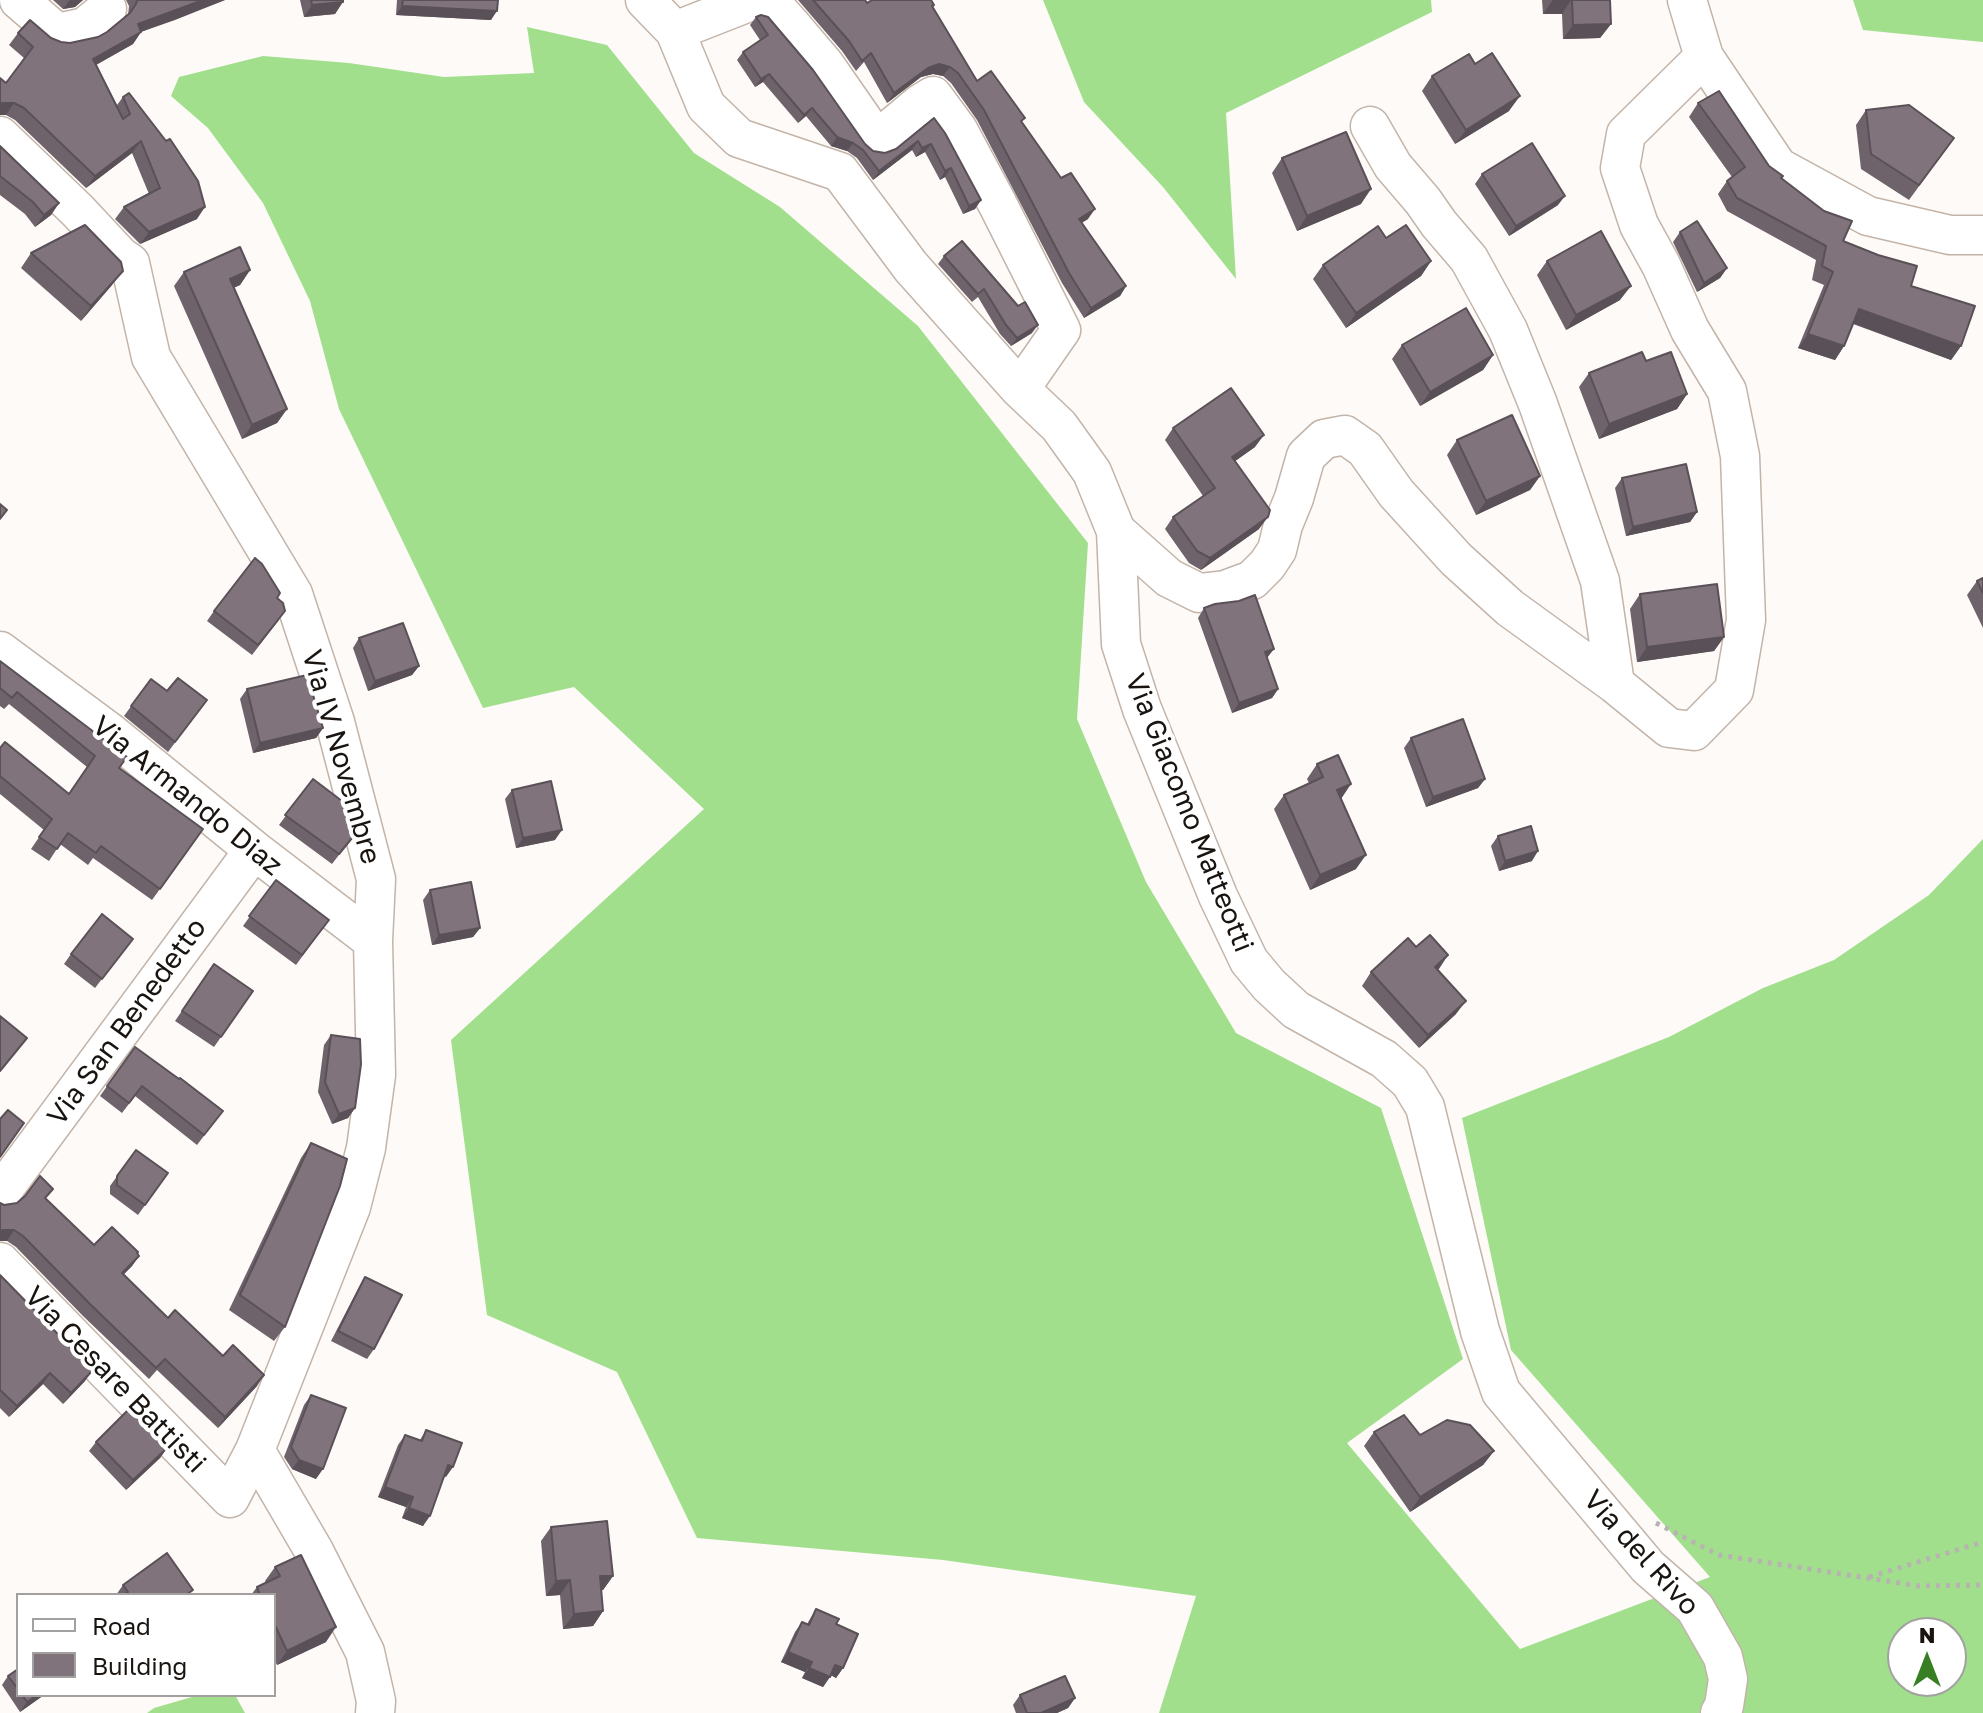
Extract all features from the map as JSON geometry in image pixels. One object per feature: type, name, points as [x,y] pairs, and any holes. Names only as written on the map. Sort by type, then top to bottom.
[{"type":"street","points":[[19,0],[57,33],[85,27],[107,9]]},
{"type":"street","name":"Via Giacomo Matteotti","points":[[645,0],[675,31],[706,106],[739,138],[840,172],[911,267],[1020,389],[1059,426],[1092,472],[1116,531],[1121,644],[1142,709],[1230,922],[1249,961],[1296,1010],[1384,1059],[1410,1082],[1425,1107],[1480,1331],[1501,1392],[1577,1482]]},
{"type":"street","points":[[675,31],[754,0],[774,6],[825,65],[877,140],[933,96],[958,130],[1061,330],[1020,389]]},
{"type":"street","points":[[1687,0],[1704,57],[1778,167],[1868,216],[1950,235],[1983,235]]},
{"type":"street","points":[[1116,531],[1169,578],[1199,593],[1225,590],[1252,580],[1277,550],[1306,456],[1324,439],[1345,435],[1365,449],[1396,493],[1456,559],[1510,608],[1615,684],[1669,728],[1694,731],[1734,690],[1746,620],[1740,456],[1727,391],[1690,330],[1639,225],[1620,168],[1626,134],[1704,57]]},
{"type":"street","points":[[1370,126],[1393,166],[1469,259],[1508,330],[1538,404],[1600,581],[1615,684]]},
{"type":"street","name":"Via IV Novembre","points":[[0,136],[130,263],[151,357],[293,594],[335,722],[376,879],[373,941],[376,1075],[366,1148],[351,1207],[255,1450],[230,1498]]},
{"type":"street","name":"Via Armando Diaz","points":[[0,651],[108,731],[254,850],[373,941]]},
{"type":"street","name":"Via San Benedetto","points":[[0,1194],[254,850]]},
{"type":"street","name":"Via Cesare Battisti","points":[[0,1262],[230,1498]]},
{"type":"street","points":[[255,1450],[314,1551],[365,1652],[376,1701],[375,1713]]},
{"type":"street","name":"Via del Rivo","points":[[1577,1482],[1648,1567],[1695,1608],[1723,1657],[1728,1679],[1720,1713]]},
{"type":"path","points":[[1648,1519],[1719,1555],[1919,1586],[1983,1585]]},
{"type":"path","points":[[1866,1578],[1983,1542]]},
{"type":"green space","points":[[1043,0],[1431,0],[1432,12],[1226,113],[1236,279],[1163,187],[1084,102]]},
{"type":"green space","points":[[1853,0],[1983,0],[1983,42],[1863,30]]},
{"type":"green space","points":[[527,27],[607,45],[694,153],[780,207],[918,326],[1088,543],[1077,719],[1146,882],[1236,1033],[1381,1108],[1463,1359],[1347,1443],[1520,1649],[1710,1577],[1511,1350],[1462,1118],[1669,1037],[1763,988],[1834,960],[1929,895],[1983,839],[1983,1713],[1159,1713],[1196,1596],[943,1560],[697,1538],[617,1372],[487,1315],[451,1040],[704,809],[574,687],[483,708],[339,409],[310,301],[263,203],[208,128],[171,96],[179,77],[263,56],[349,63],[444,77],[534,73]]},
{"type":"green space","points":[[192,1697],[236,1697],[245,1713],[147,1713]]},
{"type":"building","points":[[137,0],[203,0],[138,24],[141,32],[93,59],[123,119],[130,114],[123,97],[129,93],[166,141],[170,139],[198,181],[205,207],[149,232],[124,207],[160,188],[141,141],[95,176],[24,108],[14,103],[0,104],[0,78],[6,83],[33,47],[18,33],[30,20],[51,38],[70,43],[107,32],[130,13]]},
{"type":"building","points":[[311,0],[343,0],[343,2],[312,5]]},
{"type":"building","points":[[403,0],[498,0],[497,11],[402,6]]},
{"type":"building","points":[[813,0],[865,0],[867,3],[872,0],[931,0],[977,81],[991,71],[1025,118],[1021,121],[1061,178],[1071,173],[1095,209],[1079,219],[1126,286],[1091,308],[1069,273],[984,110],[958,73],[939,64],[928,68],[894,93],[871,53],[862,61]]},
{"type":"building","points":[[1572,0],[1610,0],[1611,24],[1573,25]]},
{"type":"building","points":[[756,17],[768,17],[813,70],[873,151],[885,153],[896,149],[934,118],[981,200],[969,206],[951,168],[945,171],[931,144],[922,148],[918,141],[879,171],[863,150],[837,137],[812,108],[804,115],[769,74],[761,79],[743,52],[768,35]]},
{"type":"building","points":[[1492,53],[1520,96],[1466,130],[1432,76],[1469,54],[1475,64]]},
{"type":"building","points":[[1719,91],[1769,166],[1783,176],[1781,178],[1824,211],[1852,221],[1843,241],[1917,266],[1911,286],[1975,306],[1961,346],[1859,309],[1844,346],[1808,334],[1833,272],[1822,266],[1826,246],[1737,198],[1727,181],[1745,167],[1698,103]]},
{"type":"building","points":[[1909,105],[1954,138],[1919,185],[1871,154],[1866,110]]},
{"type":"building","points":[[1346,132],[1371,189],[1307,216],[1282,158]]},
{"type":"building","points":[[1532,143],[1565,196],[1516,226],[1482,174]]},
{"type":"building","points":[[0,146],[59,203],[44,215],[33,202],[0,176]]},
{"type":"building","points":[[1697,221],[1727,268],[1704,283],[1680,232]]},
{"type":"building","points":[[85,225],[121,262],[123,271],[91,306],[31,253]]},
{"type":"building","points":[[1406,225],[1431,261],[1356,313],[1323,265],[1378,226],[1386,238]]},
{"type":"building","points":[[1601,231],[1631,286],[1576,315],[1547,261]]},
{"type":"building","points":[[962,241],[1018,306],[1025,302],[1038,325],[1017,338],[984,289],[978,294],[944,256]]},
{"type":"building","points":[[240,247],[250,270],[230,279],[287,409],[252,425],[184,272]]},
{"type":"building","points":[[1466,308],[1493,355],[1430,392],[1402,345]]},
{"type":"building","points":[[1642,352],[1646,361],[1671,352],[1687,394],[1609,424],[1589,373]]},
{"type":"building","points":[[1231,388],[1264,435],[1232,457],[1270,510],[1268,517],[1210,558],[1197,551],[1173,517],[1215,488],[1173,428]]},
{"type":"building","points":[[1512,415],[1540,476],[1486,501],[1457,440]]},
{"type":"building","points":[[1686,464],[1697,512],[1633,527],[1622,478]]},
{"type":"building","points":[[0,504],[7,510],[0,519]]},
{"type":"building","points":[[255,558],[280,593],[277,598],[283,603],[285,611],[258,645],[214,611]]},
{"type":"building","points":[[1983,578],[1983,593],[1977,581]]},
{"type":"building","points":[[1717,584],[1724,637],[1647,647],[1640,594]]},
{"type":"building","points":[[1255,595],[1274,649],[1265,652],[1278,689],[1239,703],[1204,608]]},
{"type":"building","points":[[403,623],[419,666],[375,681],[359,638]]},
{"type":"building","points":[[0,661],[127,757],[119,768],[203,829],[160,889],[101,846],[96,853],[68,833],[57,849],[39,837],[52,819],[0,776],[0,748],[5,742],[69,794],[95,756],[17,692],[12,698],[0,688]]},
{"type":"building","points":[[307,675],[323,728],[260,743],[247,689]]},
{"type":"building","points":[[178,678],[207,700],[175,742],[131,706],[151,679],[167,691]]},
{"type":"building","points":[[1463,719],[1485,779],[1433,797],[1411,738]]},
{"type":"building","points":[[1338,755],[1351,784],[1337,790],[1366,855],[1320,875],[1284,795],[1323,777],[1317,764]]},
{"type":"building","points":[[313,779],[342,801],[352,838],[339,854],[285,815]]},
{"type":"building","points":[[551,781],[562,830],[523,838],[512,790]]},
{"type":"building","points":[[1531,826],[1538,851],[1505,861],[1498,836]]},
{"type":"building","points":[[276,880],[329,920],[302,955],[249,916]]},
{"type":"building","points":[[471,882],[480,928],[439,935],[430,890]]},
{"type":"building","points":[[102,914],[133,939],[102,979],[71,954]]},
{"type":"building","points":[[1430,935],[1448,955],[1435,967],[1466,1001],[1428,1035],[1371,972],[1408,938],[1416,947]]},
{"type":"building","points":[[214,964],[253,991],[221,1037],[182,1011]]},
{"type":"building","points":[[0,1016],[27,1038],[0,1071]]},
{"type":"building","points":[[331,1035],[360,1039],[361,1064],[355,1108],[339,1114],[325,1082]]},
{"type":"building","points":[[135,1047],[223,1111],[204,1135],[142,1086],[129,1103],[107,1086]]},
{"type":"building","points":[[8,1110],[24,1123],[0,1157],[0,1119]]},
{"type":"building","points":[[311,1143],[347,1159],[340,1186],[285,1327],[240,1295]]},
{"type":"building","points":[[136,1150],[168,1173],[145,1205],[117,1185],[117,1176]]},
{"type":"building","points":[[40,1176],[53,1189],[45,1198],[94,1245],[112,1227],[138,1252],[139,1256],[122,1273],[168,1318],[175,1310],[223,1356],[233,1345],[264,1375],[225,1417],[165,1359],[156,1368],[23,1236],[14,1230],[0,1231],[0,1203],[17,1203]]},
{"type":"building","points":[[0,1275],[93,1370],[71,1393],[50,1373],[17,1406],[0,1390]]},
{"type":"building","points":[[365,1277],[402,1295],[374,1349],[338,1331]]},
{"type":"building","points":[[311,1395],[346,1408],[323,1469],[299,1460],[291,1447]]},
{"type":"building","points":[[129,1409],[167,1448],[133,1480],[96,1442]]},
{"type":"building","points":[[1404,1415],[1420,1435],[1447,1420],[1470,1425],[1494,1451],[1420,1497],[1374,1432]]},
{"type":"building","points":[[426,1430],[462,1443],[453,1467],[448,1465],[430,1516],[409,1508],[413,1497],[385,1487],[405,1435],[422,1441]]},
{"type":"building","points":[[607,1521],[613,1576],[600,1576],[603,1611],[574,1614],[570,1580],[556,1581],[551,1527]]},
{"type":"building","points":[[167,1553],[193,1590],[189,1593],[126,1593],[123,1585]]},
{"type":"building","points":[[301,1555],[336,1627],[287,1651],[276,1627],[276,1593],[259,1593],[257,1587],[280,1576],[275,1567]]},
{"type":"building","points":[[816,1609],[839,1619],[836,1624],[858,1634],[843,1668],[835,1665],[830,1677],[809,1668],[812,1662],[788,1652],[802,1622],[809,1625]]},
{"type":"building","points":[[16,1670],[16,1686],[8,1676]]},
{"type":"building","points":[[1065,1676],[1075,1698],[1041,1713],[1027,1713],[1020,1695]]}]
